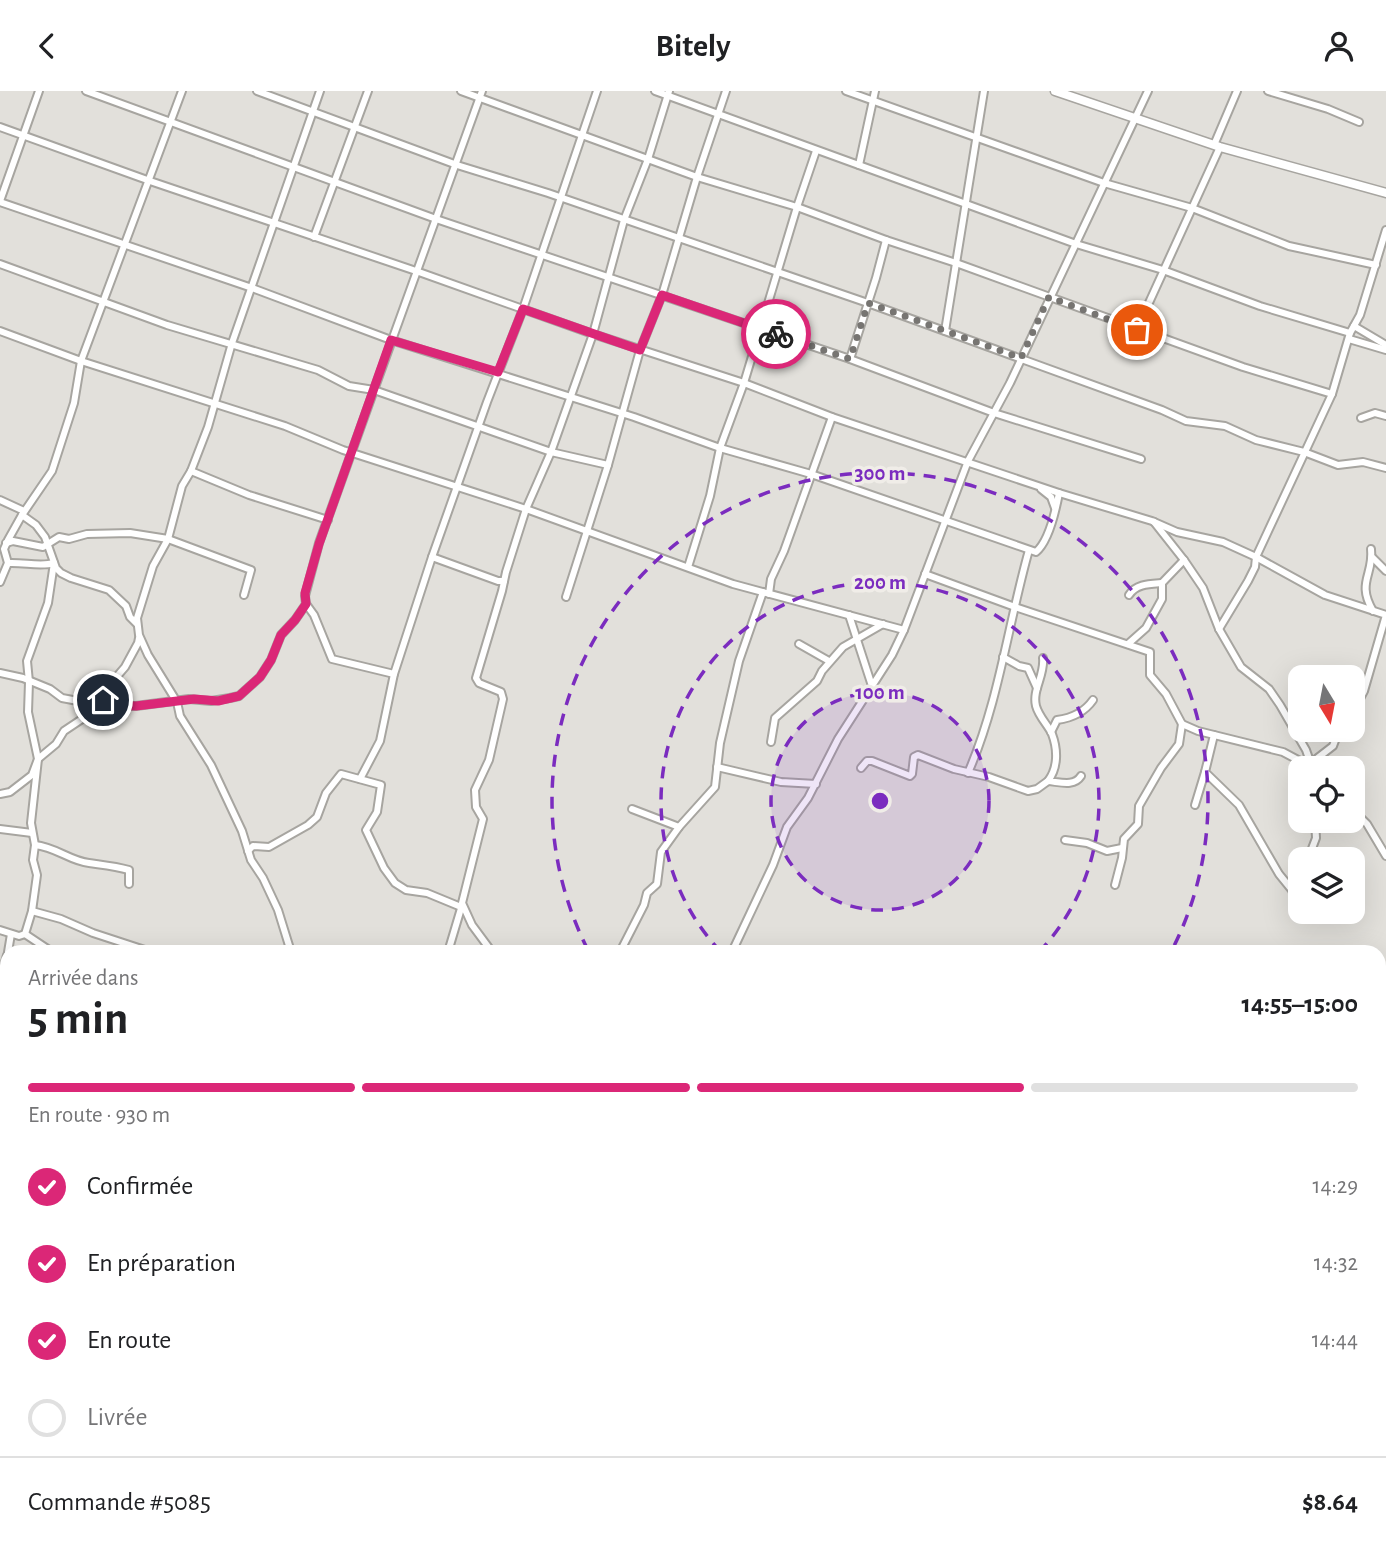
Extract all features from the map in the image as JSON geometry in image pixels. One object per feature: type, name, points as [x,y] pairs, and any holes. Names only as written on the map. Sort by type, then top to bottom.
[{"type":"street","points":[[39,91],[0,201],[251,288],[391,340],[498,372],[720,448],[811,474],[1036,552],[1041,548],[1059,493]]},
{"type":"street","points":[[86,91],[436,219],[761,328],[994,413],[1141,459]]},
{"type":"street","points":[[0,582],[8,563],[4,549],[23,513],[52,471],[74,403],[81,361],[182,91]]},
{"type":"street","points":[[257,91],[457,165],[560,197],[868,303],[1186,421],[1225,426],[1256,440],[1304,451],[1338,465],[1363,462],[1386,468]]},
{"type":"street","points":[[289,945],[278,909],[248,851],[242,831],[211,765],[180,716],[177,702],[156,671],[139,635],[137,624],[153,566],[168,539],[182,486],[191,471],[208,427],[232,343],[320,91]]},
{"type":"street","points":[[314,237],[368,91]]},
{"type":"street","points":[[461,91],[481,94],[581,135],[697,177],[797,207],[1243,367],[1332,394]]},
{"type":"street","points":[[360,779],[380,741],[394,674],[432,557],[523,309],[597,91]]},
{"type":"street","points":[[655,91],[668,93],[816,151],[1076,244],[1163,270],[1260,306],[1386,347]]},
{"type":"street","points":[[566,597],[608,465],[640,350],[662,295],[726,91]]},
{"type":"street","points":[[846,91],[1104,183],[1192,208],[1289,246],[1376,265]]},
{"type":"street","points":[[859,165],[876,91]]},
{"type":"street","points":[[945,331],[984,91]]},
{"type":"street","points":[[1055,91],[1217,146],[1386,193]]},
{"type":"street","points":[[735,945],[773,865],[787,827],[800,811],[838,739],[892,655],[968,461],[1021,358],[1148,91]]},
{"type":"street","points":[[1137,330],[1192,208],[1237,91]]},
{"type":"street","points":[[1268,91],[1328,109],[1359,122]]},
{"type":"street","points":[[450,945],[483,819],[476,807],[475,790],[489,760],[503,699],[501,692],[479,683],[476,678],[526,509],[551,452],[593,334],[624,220],[648,159],[668,93]]},
{"type":"street","points":[[394,674],[332,659],[314,615],[306,604],[305,593],[350,451],[481,94]]},
{"type":"street","points":[[0,127],[593,334],[744,383],[832,417],[1059,493],[1152,521],[1177,532],[1223,542],[1325,595],[1364,604],[1373,611],[1386,615],[1365,688]]},
{"type":"street","points":[[688,567],[710,495],[720,448],[744,383],[816,151]]},
{"type":"street","points":[[1219,629],[1253,571],[1256,557],[1332,394],[1386,230]]},
{"type":"street","points":[[850,359],[886,240]]},
{"type":"street","points":[[0,264],[167,325],[318,370],[349,386],[374,390],[551,452],[608,465]]},
{"type":"street","points":[[0,331],[81,361],[285,426],[350,451],[766,593],[904,630]]},
{"type":"street","points":[[1350,335],[1386,347]]},
{"type":"street","points":[[1362,418],[1375,413],[1386,416]]},
{"type":"street","points":[[624,945],[644,905],[647,893],[658,880],[661,852],[679,827],[714,789],[739,661],[784,551],[832,417]]},
{"type":"street","points":[[191,471],[249,495],[328,520]]},
{"type":"street","points":[[1035,485],[1051,497],[1055,510]]},
{"type":"street","points":[[0,500],[23,513],[36,525],[49,544],[54,563],[61,573],[109,590],[126,606],[130,617],[137,624]]},
{"type":"street","points":[[1152,521],[1203,588],[1219,629],[1241,667],[1269,689],[1308,756]]},
{"type":"street","points":[[9,541],[43,547],[57,538],[130,533],[168,539],[251,570],[244,595]]},
{"type":"street","points":[[968,773],[990,710],[1029,550]]},
{"type":"street","points":[[1364,604],[1364,589],[1372,553],[1386,572]]},
{"type":"street","points":[[432,557],[504,581]]},
{"type":"street","points":[[1129,596],[1133,589],[1139,586],[1162,583],[1184,560]]},
{"type":"street","points":[[8,563],[23,562],[42,566],[54,563]]},
{"type":"street","points":[[25,934],[37,884],[33,859],[36,845],[31,823],[38,759],[29,712],[27,660],[48,603],[54,563]]},
{"type":"street","points":[[925,575],[1151,653],[1150,675],[1166,694],[1182,724],[1179,744],[1161,768],[1139,806],[1138,824],[1126,836],[1115,885]]},
{"type":"street","points":[[1128,644],[1146,628],[1162,599],[1162,583]]},
{"type":"street","points":[[0,673],[50,689],[62,698],[101,704],[136,706],[194,699],[218,701],[239,696],[260,677],[271,660],[281,635],[306,604]]},
{"type":"street","points":[[849,615],[872,686]]},
{"type":"street","points":[[771,742],[775,718],[817,681],[843,647],[883,624]]},
{"type":"street","points":[[0,794],[10,792],[32,775],[38,759],[56,744],[64,731],[101,704],[107,688],[132,654],[139,635]]},
{"type":"street","points":[[799,644],[830,661]]},
{"type":"street","points":[[1003,657],[1028,668],[1037,688]]},
{"type":"street","points":[[861,768],[867,761],[872,761],[910,776],[914,757],[918,755],[1028,791],[1037,789],[1048,781],[1056,768],[1057,759],[1051,732],[1044,725],[1036,705],[1037,688],[1044,668],[1043,658]]},
{"type":"street","points":[[1051,732],[1055,722],[1081,713],[1093,701]]},
{"type":"street","points":[[1182,724],[1291,756]]},
{"type":"street","points":[[1195,805],[1214,735]]},
{"type":"street","points":[[1322,756],[1334,742]]},
{"type":"street","points":[[717,767],[781,782],[816,784]]},
{"type":"street","points":[[1205,772],[1239,805],[1288,885]]},
{"type":"street","points":[[248,851],[256,846],[269,846],[308,825],[317,817],[326,793],[341,774],[381,785],[377,812],[366,830],[384,868],[395,883],[406,890],[427,893],[462,905],[487,945]]},
{"type":"street","points":[[1048,781],[1072,783],[1078,781],[1081,776]]},
{"type":"street","points":[[632,810],[679,827]]},
{"type":"street","points":[[1365,822],[1386,856]]},
{"type":"street","points":[[0,829],[32,834]]},
{"type":"street","points":[[1065,840],[1087,843],[1107,852],[1122,848]]},
{"type":"street","points":[[36,845],[46,845],[70,858],[87,863],[129,870],[129,884]]},
{"type":"street","points":[[32,911],[130,945]]},
{"type":"street","points":[[0,930],[19,936],[25,934]]},
{"type":"street","points":[[9,945],[11,934]]},
{"type":"street","points":[[25,934],[42,945]]},
{"type":"way so far","points":[[776,334],[850,359],[868,303],[1021,358],[1049,297],[1137,330]]},
{"type":"route","points":[[103,700],[111,705],[136,706],[194,699],[218,701],[239,696],[260,677],[271,660],[281,635],[306,604],[305,593],[319,544],[391,340],[498,372],[523,309],[640,350],[662,295],[776,334]]}]
